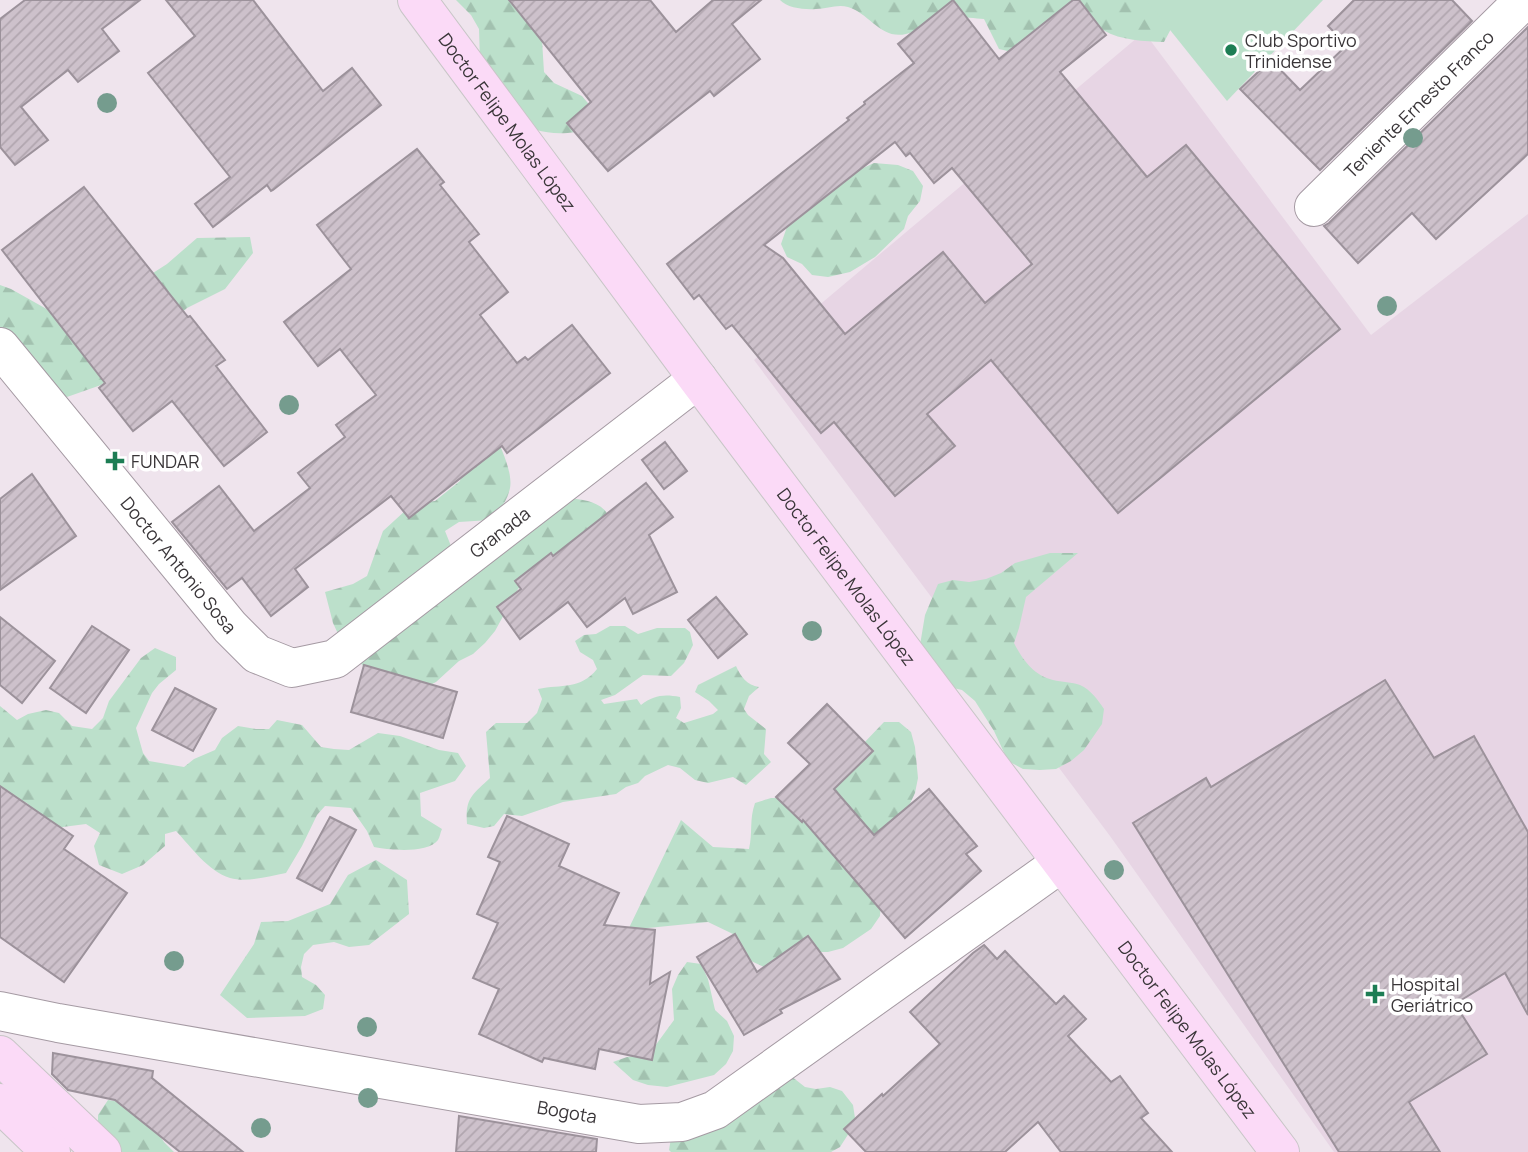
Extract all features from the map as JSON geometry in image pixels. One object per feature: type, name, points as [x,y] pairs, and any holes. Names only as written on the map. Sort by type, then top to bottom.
[{"type":"main road","name":"Doctor Felipe Molas López","points":[[418,0],[698,379],[1280,1152]]},
{"type":"main road","points":[[0,1055],[102,1152]]},
{"type":"main road","points":[[0,1103],[51,1152]]},
{"type":"street","name":"Teniente Ernesto Franco","points":[[1314,207],[1524,0]]},
{"type":"street","name":"Doctor Antonio Sosa","points":[[0,347],[230,627],[257,654],[292,668]]},
{"type":"street","name":"Granada","points":[[292,668],[335,659],[698,379]]},
{"type":"street","name":"Bogota","points":[[0,1011],[71,1026],[639,1125],[682,1122],[715,1110],[1061,863]]},
{"type":"shaded area","points":[[1144,32],[1371,335],[1528,214],[1528,1152],[1334,1152],[1110,836],[754,360]]},
{"type":"green space","points":[[456,0],[519,0],[542,40],[544,72],[554,83],[582,96],[592,108],[576,132],[550,133],[510,121],[480,61],[479,29],[471,15]]},
{"type":"green space","points":[[780,0],[1161,0],[1172,27],[1164,42],[1133,40],[1103,30],[1078,7],[1062,8],[1016,53],[999,49],[984,19],[941,18],[910,33],[897,35],[882,30],[848,7],[802,9]]},
{"type":"green space","name":"Club Sportivo Trinidense","points":[[1146,0],[1323,0],[1227,101]]},
{"type":"green space","points":[[874,163],[898,165],[913,171],[923,186],[920,201],[908,216],[904,229],[875,257],[850,272],[828,277],[812,275],[802,264],[787,257],[781,244],[788,224],[850,174]]},
{"type":"green space","points":[[250,237],[253,253],[225,289],[187,308],[101,385],[67,397],[12,361],[0,350],[0,285],[52,312],[114,298],[167,264],[197,238]]},
{"type":"green space","points":[[488,419],[508,466],[509,492],[504,504],[490,520],[459,522],[445,531],[451,546],[569,498],[592,502],[602,508],[610,519],[610,535],[539,565],[518,589],[495,631],[485,643],[473,654],[459,661],[436,682],[422,689],[372,677],[340,638],[325,592],[353,584],[367,576],[383,531],[406,510],[421,503],[435,501],[460,481],[463,465]]},
{"type":"green space","points":[[1050,553],[1078,553],[1026,597],[1014,643],[1034,671],[1046,678],[1084,687],[1104,709],[1102,724],[1084,750],[1071,761],[1056,769],[1023,769],[1008,761],[994,731],[975,701],[962,690],[945,686],[919,651],[925,615],[938,584],[953,580],[969,582],[986,579],[1015,563]]},
{"type":"green space","points":[[610,626],[625,626],[638,634],[657,628],[685,628],[690,632],[693,645],[684,663],[671,676],[643,675],[615,695],[601,700],[604,704],[637,699],[641,705],[659,696],[680,697],[681,708],[676,718],[684,723],[718,710],[695,692],[698,685],[736,666],[745,680],[759,687],[749,696],[744,709],[766,729],[764,754],[771,762],[746,785],[733,777],[708,783],[695,780],[680,768],[668,765],[616,794],[563,802],[522,816],[504,814],[494,826],[484,828],[467,824],[467,808],[471,798],[490,778],[486,732],[496,723],[527,723],[537,713],[542,699],[538,689],[570,685],[591,676],[597,669],[593,660],[580,652],[575,641]]},
{"type":"green space","points":[[155,648],[176,657],[176,670],[152,693],[136,728],[143,753],[149,761],[184,767],[194,759],[215,750],[222,738],[238,726],[269,729],[277,720],[302,725],[321,747],[334,749],[349,750],[378,733],[400,736],[439,750],[458,753],[466,766],[455,781],[420,793],[421,816],[442,829],[438,840],[417,849],[374,847],[351,808],[325,806],[317,815],[286,873],[251,879],[222,875],[207,864],[176,831],[165,834],[165,846],[143,865],[122,874],[99,865],[94,846],[100,833],[86,824],[55,828],[37,817],[27,803],[0,791],[0,706],[17,720],[46,710],[59,713],[72,726],[92,729],[103,718],[109,701],[141,658]]},
{"type":"green space","points":[[884,722],[899,722],[911,732],[918,778],[908,808],[887,833],[840,846],[839,862],[881,901],[880,916],[871,929],[843,948],[812,952],[766,968],[751,961],[733,934],[708,922],[628,930],[681,820],[713,847],[749,849],[755,803],[771,798],[801,798],[862,745]]},
{"type":"green space","points":[[376,860],[407,880],[409,914],[369,945],[349,947],[334,942],[313,945],[304,954],[302,977],[316,985],[325,995],[323,1009],[305,1016],[247,1018],[220,995],[254,944],[261,922],[288,921],[330,904],[348,875]]},
{"type":"green space","points":[[687,962],[701,964],[708,979],[715,1010],[727,1021],[734,1036],[733,1051],[726,1064],[714,1075],[667,1087],[633,1080],[613,1062],[642,1055],[655,1046],[674,1020],[672,989]]},
{"type":"green space","points":[[791,1076],[805,1087],[830,1087],[842,1091],[853,1105],[855,1118],[840,1147],[831,1152],[669,1150],[671,1138]]},
{"type":"green space","points":[[108,1100],[139,1105],[174,1152],[104,1152],[98,1132],[98,1115]]},
{"type":"building","points":[[25,0],[140,0],[102,29],[119,51],[78,82],[68,70],[21,107],[48,140],[15,165],[0,147],[0,19]]},
{"type":"building","points":[[166,0],[253,0],[323,91],[352,68],[381,105],[273,190],[267,185],[213,227],[195,204],[230,177],[148,73],[195,36]]},
{"type":"building","points":[[509,0],[650,0],[676,32],[713,0],[761,0],[732,24],[760,59],[714,96],[710,91],[608,171],[567,123],[591,102]]},
{"type":"building","points":[[953,0],[999,59],[1073,0],[1079,0],[1106,35],[1060,72],[1147,177],[1186,145],[1340,329],[1118,513],[991,360],[927,414],[955,446],[895,496],[834,422],[821,433],[732,325],[726,329],[699,295],[694,299],[667,264],[849,120],[847,118],[865,104],[864,102],[914,63],[898,44]],"holes":[[[895,142],[906,156],[910,153],[934,183],[952,168],[1032,264],[985,303],[943,252],[845,334],[783,258],[764,245]]]},
{"type":"building","points":[[1354,0],[1452,0],[1472,21],[1320,170],[1240,89],[1271,60],[1300,90],[1347,45],[1328,26]]},
{"type":"building","points":[[1528,27],[1528,154],[1436,239],[1412,213],[1358,263],[1324,226]]},
{"type":"building","points":[[417,149],[444,182],[440,185],[479,234],[469,242],[508,292],[480,315],[517,363],[525,357],[528,360],[572,325],[610,373],[507,453],[502,446],[409,518],[391,496],[295,569],[308,587],[271,616],[242,578],[227,589],[172,522],[219,486],[254,531],[310,488],[298,473],[345,437],[336,425],[376,395],[340,349],[318,366],[284,322],[351,269],[317,225]]},
{"type":"building","points":[[84,187],[225,360],[216,366],[267,432],[224,466],[172,401],[133,431],[99,388],[105,383],[2,250]]},
{"type":"building","points":[[665,442],[687,471],[664,489],[642,460]]},
{"type":"building","points":[[32,474],[76,536],[0,590],[0,499]]},
{"type":"building","points":[[646,483],[673,517],[649,535],[677,592],[633,614],[625,598],[587,627],[568,602],[520,639],[497,607],[521,589],[515,581],[551,553],[553,556]]},
{"type":"building","points":[[716,597],[747,634],[718,658],[688,620]]},
{"type":"building","points":[[0,617],[55,661],[22,703],[0,685]]},
{"type":"building","points":[[92,626],[129,650],[86,713],[50,688]]},
{"type":"building","points":[[364,665],[457,692],[443,738],[351,712]]},
{"type":"building","name":"Hospital Geriátrico","points":[[1385,680],[1434,758],[1474,736],[1528,832],[1528,1015],[1505,973],[1455,1004],[1487,1054],[1409,1102],[1440,1152],[1339,1152],[1133,823],[1206,778],[1211,787]]},
{"type":"building","points":[[175,688],[216,709],[193,751],[152,730]]},
{"type":"building","points":[[827,704],[873,751],[834,789],[874,835],[929,789],[977,846],[966,854],[981,871],[905,938],[803,820],[802,822],[776,797],[810,764],[788,743]]},
{"type":"building","points":[[0,786],[73,836],[64,849],[127,893],[64,982],[0,937]]},
{"type":"building","points":[[507,816],[569,844],[559,866],[619,893],[604,925],[655,930],[650,984],[670,972],[652,1060],[599,1049],[595,1069],[544,1058],[542,1062],[479,1034],[499,989],[473,978],[498,923],[477,914],[500,862],[488,857]]},
{"type":"building","points":[[330,817],[356,830],[322,891],[297,878]]},
{"type":"building","points":[[735,934],[757,972],[808,936],[840,979],[780,1010],[782,1013],[744,1035],[697,957]]},
{"type":"building","points":[[984,945],[997,959],[1005,951],[1056,1004],[1064,996],[1086,1019],[1068,1036],[1111,1082],[1120,1076],[1148,1113],[1141,1118],[1172,1152],[1061,1152],[1038,1122],[1005,1152],[866,1152],[844,1129],[940,1044],[910,1012]]},
{"type":"building","points":[[53,1053],[153,1071],[152,1078],[243,1152],[180,1152],[115,1100],[68,1090],[52,1074]]},
{"type":"building","points":[[459,1116],[597,1139],[596,1152],[456,1152]]},
{"type":"place","name":"Club Sportivo Trinidense","points":[[1231,50]]},
{"type":"place","name":"FUNDAR","points":[[115,461]]},
{"type":"place","name":"Hospital Geriátrico","points":[[1375,994]]}]
